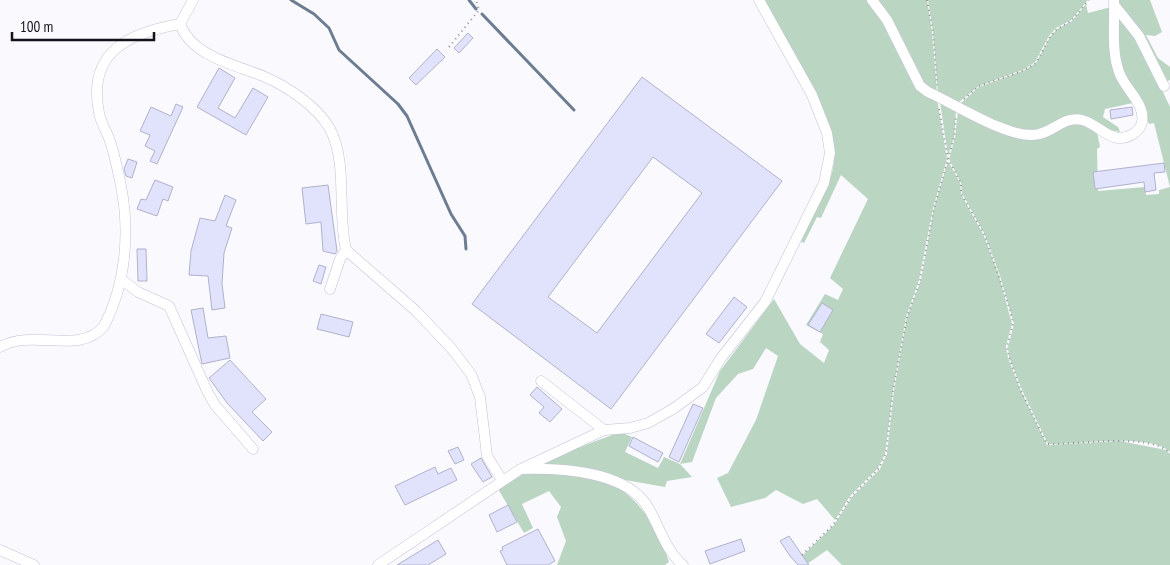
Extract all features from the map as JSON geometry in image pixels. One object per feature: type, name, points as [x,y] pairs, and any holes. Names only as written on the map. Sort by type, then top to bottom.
[{"type":"street","points":[[180,24],[193,0]]},
{"type":"street","points":[[378,565],[519,470],[604,430],[630,428],[648,423],[673,409],[702,387],[721,358],[769,294],[824,183],[830,153],[827,133],[820,112],[802,74],[759,0]]},
{"type":"street","points":[[872,0],[887,20],[920,86],[938,96],[1008,130],[1025,135],[1042,134],[1073,119],[1088,122],[1113,138],[1122,138],[1136,133],[1141,128],[1142,114],[1122,80],[1117,65],[1115,3]]},
{"type":"street","points":[[1115,3],[1139,36],[1164,86]]},
{"type":"street","points":[[180,24],[186,36],[201,49],[272,81],[305,102],[324,121],[336,144],[346,250],[340,259],[330,289]]},
{"type":"street","points":[[0,348],[28,338],[66,341],[92,336],[99,332],[108,318],[121,279],[124,255],[124,206],[110,141],[99,114],[100,74],[106,58],[120,43],[159,28],[180,24]]},
{"type":"street","points":[[346,250],[416,311],[451,348],[471,374],[480,396],[487,456],[502,480]]},
{"type":"street","points":[[121,279],[138,292],[169,306],[208,393],[253,449]]},
{"type":"street","points":[[541,381],[604,430]]},
{"type":"street","points":[[519,470],[584,472],[619,484],[639,497],[648,507],[671,552],[683,565]]},
{"type":"street","points":[[0,550],[34,565]]},
{"type":"path","points":[[449,47],[479,10],[476,0]]},
{"type":"path","points":[[927,0],[933,32],[938,96],[948,159],[961,183],[962,194],[984,236],[999,276],[1013,324],[1007,346],[1009,358],[1021,390],[1047,444],[1120,440],[1166,449],[1170,453]]},
{"type":"path","points":[[802,555],[833,525],[851,497],[879,468],[886,454],[893,390],[907,317],[920,280],[934,208],[954,138],[957,105],[979,86],[1025,70],[1036,63],[1050,37],[1057,29],[1071,21],[1089,0]]},
{"type":"green space","points":[[764,0],[867,0],[878,11],[918,87],[937,99],[947,159],[933,208],[919,280],[906,317],[893,390],[885,454],[878,468],[850,496],[835,520],[817,499],[803,504],[776,490],[765,498],[731,507],[717,478],[728,473],[756,420],[778,356],[766,348],[753,369],[738,374],[716,398],[692,462],[680,464],[720,371],[774,299],[800,344],[824,363],[829,350],[820,342],[823,334],[806,325],[825,294],[838,300],[843,289],[830,278],[868,199],[841,175],[821,218],[817,217],[804,243],[800,241],[830,180],[834,152],[815,96]]},
{"type":"green space","points":[[877,0],[927,0],[932,32],[937,92],[925,85]]},
{"type":"green space","points":[[928,0],[1088,0],[1071,20],[1056,28],[1049,36],[1035,62],[1025,69],[979,86],[959,102],[938,93],[933,31]]},
{"type":"green space","points":[[1118,0],[1150,0],[1162,32],[1155,36],[1146,35],[1158,58],[1170,67],[1170,80],[1165,82],[1119,6]]},
{"type":"green space","points":[[1086,4],[1088,13],[1111,7],[1113,58],[1119,82],[1133,103],[1105,109],[1103,117],[1118,127],[1120,132],[1110,130],[1088,118],[1040,130],[1013,129],[961,103],[979,87],[1025,70],[1036,63],[1050,37],[1057,29],[1072,21]]},
{"type":"green space","points":[[1118,14],[1139,41],[1170,107],[1170,187],[1154,123],[1149,124],[1124,71],[1119,48]]},
{"type":"green space","points":[[940,102],[956,110],[954,137],[948,156]]},
{"type":"green space","points":[[958,111],[1007,134],[1081,122],[1097,132],[1100,147],[1097,149],[1098,191],[1145,187],[1146,195],[1159,194],[1159,190],[1170,187],[1170,452],[1160,446],[1146,442],[1112,441],[1048,444],[1022,390],[1009,357],[1008,347],[1014,324],[1000,276],[985,235],[962,193],[961,183],[949,159],[955,138]]},
{"type":"green space","points":[[948,161],[960,183],[961,194],[984,236],[999,276],[1012,324],[1006,346],[1008,358],[1021,391],[1047,445],[1120,441],[1166,450],[1170,454],[1170,565],[842,565],[827,550],[807,564],[802,556],[834,525],[852,497],[880,469],[887,454],[894,390],[907,317],[921,280],[934,208]]},
{"type":"green space","points":[[620,432],[632,437],[625,452],[658,468],[664,457],[680,464],[692,477],[667,481],[665,487],[535,464]]},
{"type":"green space","points":[[520,472],[586,475],[602,479],[616,486],[640,506],[657,533],[669,562],[665,565],[557,565],[566,541],[557,517],[561,507],[549,491],[522,504],[533,528],[524,533],[497,487]]},
{"type":"building","points":[[468,33],[473,38],[459,53],[454,48]]},
{"type":"building","points":[[437,49],[445,57],[416,85],[409,78]]},
{"type":"building","points":[[219,68],[235,78],[218,108],[235,118],[253,88],[268,97],[246,135],[197,107]]},
{"type":"building","points":[[642,77],[782,181],[611,409],[472,304]],"holes":[[[653,157],[702,193],[597,333],[548,297]]]},
{"type":"building","points":[[176,104],[183,107],[157,164],[150,161],[155,151],[145,146],[150,135],[140,131],[151,107],[171,116]]},
{"type":"building","points":[[1132,107],[1133,115],[1111,119],[1110,110]]},
{"type":"building","points":[[128,159],[137,162],[132,178],[126,176],[124,169]]},
{"type":"building","points":[[1164,163],[1165,172],[1154,173],[1156,190],[1145,192],[1144,182],[1095,189],[1093,172]]},
{"type":"building","points":[[155,180],[173,187],[168,201],[163,199],[157,216],[137,209],[141,199],[146,200]]},
{"type":"building","points":[[328,185],[337,251],[335,254],[323,251],[321,222],[306,224],[302,188]]},
{"type":"building","points":[[225,195],[236,200],[226,226],[232,228],[224,253],[222,284],[225,308],[212,310],[208,276],[189,275],[191,251],[200,218],[215,221]]},
{"type":"building","points":[[137,249],[146,249],[147,281],[138,281]]},
{"type":"building","points":[[319,265],[326,267],[321,284],[313,281]]},
{"type":"building","points":[[734,297],[747,307],[719,343],[706,334]]},
{"type":"building","points":[[822,303],[833,310],[820,332],[808,325]]},
{"type":"building","points":[[203,308],[208,338],[226,336],[230,358],[202,364],[191,310]]},
{"type":"building","points":[[321,314],[353,322],[349,337],[317,329]]},
{"type":"building","points":[[230,360],[266,399],[252,412],[272,432],[263,441],[227,403],[209,378]]},
{"type":"building","points":[[537,387],[562,409],[550,422],[539,413],[544,407],[530,395]]},
{"type":"building","points":[[693,404],[703,408],[679,462],[669,457]]},
{"type":"building","points":[[633,437],[663,453],[658,462],[629,446]]},
{"type":"building","points":[[458,447],[464,460],[455,464],[448,451]]},
{"type":"building","points":[[481,458],[492,477],[483,482],[471,464]]},
{"type":"building","points":[[435,467],[438,474],[451,468],[457,480],[405,505],[395,486]]},
{"type":"building","points":[[508,505],[517,522],[497,532],[489,515]]},
{"type":"building","points":[[538,529],[555,561],[548,565],[507,565],[500,551],[503,550],[502,547]]},
{"type":"building","points":[[789,536],[809,565],[798,565],[790,556],[780,541]]},
{"type":"building","points":[[741,539],[745,551],[710,564],[705,551]]},
{"type":"building","points":[[438,540],[446,554],[428,565],[397,565]]},
{"type":"waterway","points":[[291,0],[314,14],[329,28],[339,50],[398,104],[407,116],[451,214],[465,236],[466,249]]},
{"type":"waterway","points":[[469,0],[476,9]]},
{"type":"waterway","points":[[482,14],[574,110]]}]
